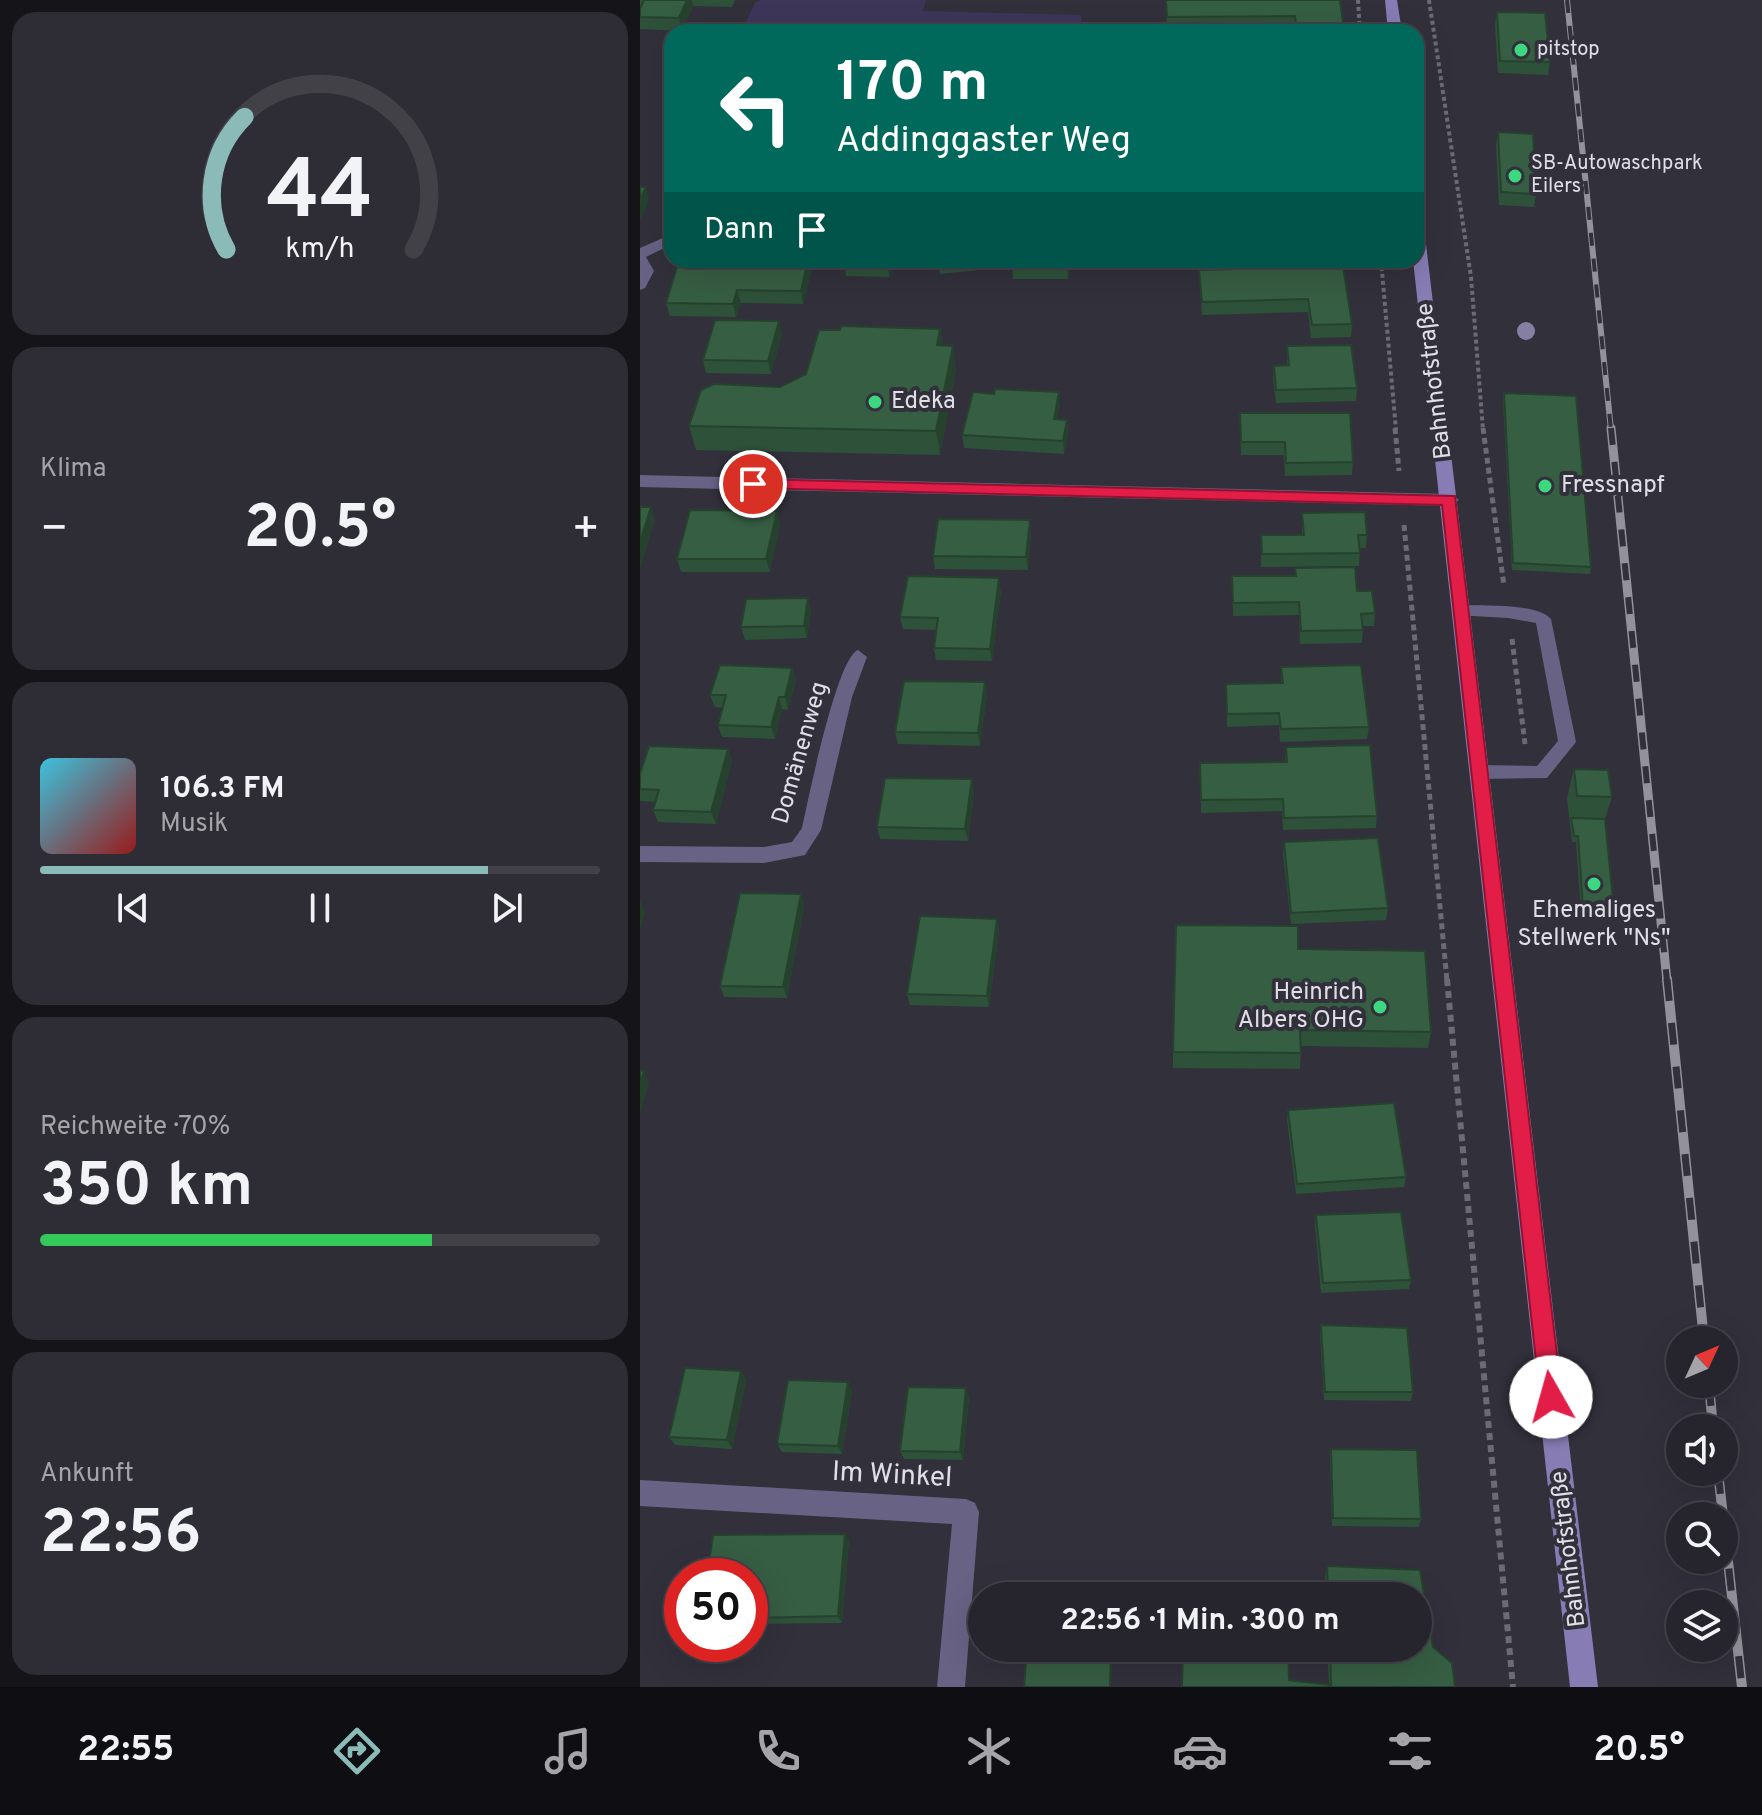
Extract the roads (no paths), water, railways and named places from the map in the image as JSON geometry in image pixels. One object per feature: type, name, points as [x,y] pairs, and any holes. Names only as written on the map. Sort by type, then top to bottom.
[{"type":"main road","points":[[1391,0],[1394,24]]},
{"type":"main road","name":"Bahnhofstraße","points":[[1422,268],[1584,1687]]},
{"type":"street","points":[[640,254],[664,242]]},
{"type":"street","points":[[640,260],[646,271],[640,285]]},
{"type":"street","points":[[640,481],[1450,500]]},
{"type":"street","name":"Domänenweg","points":[[640,854],[764,855],[798,849],[811,830],[843,697],[858,657]]},
{"type":"street","name":"Im Winkel","points":[[640,1493],[966,1512],[951,1687]]},
{"type":"lane","points":[[1461,611],[1508,612],[1543,619],[1567,742],[1541,773],[1479,772]]},
{"type":"railway","points":[[1567,0],[1611,430]]},
{"type":"railway","points":[[1611,428],[1667,981]]},
{"type":"railway","points":[[1667,979],[1703,1326]]},
{"type":"railway","points":[[1710,1398],[1712,1414]]},
{"type":"railway","points":[[1720,1486],[1721,1502]]},
{"type":"railway","points":[[1729,1574],[1742,1687]]},
{"type":"place","name":"pitstop","points":[[1521,50]]},
{"type":"place","name":"SB-Autowaschpark Eilers","points":[[1515,176]]},
{"type":"place","name":"Edeka","points":[[875,402]]},
{"type":"place","name":"Fressnapf","points":[[1545,486]]},
{"type":"place","name":"Ehemaliges Stellwerk \"Ns\"","points":[[1594,884]]},
{"type":"place","name":"Heinrich Albers OHG","points":[[1380,1007]]}]
